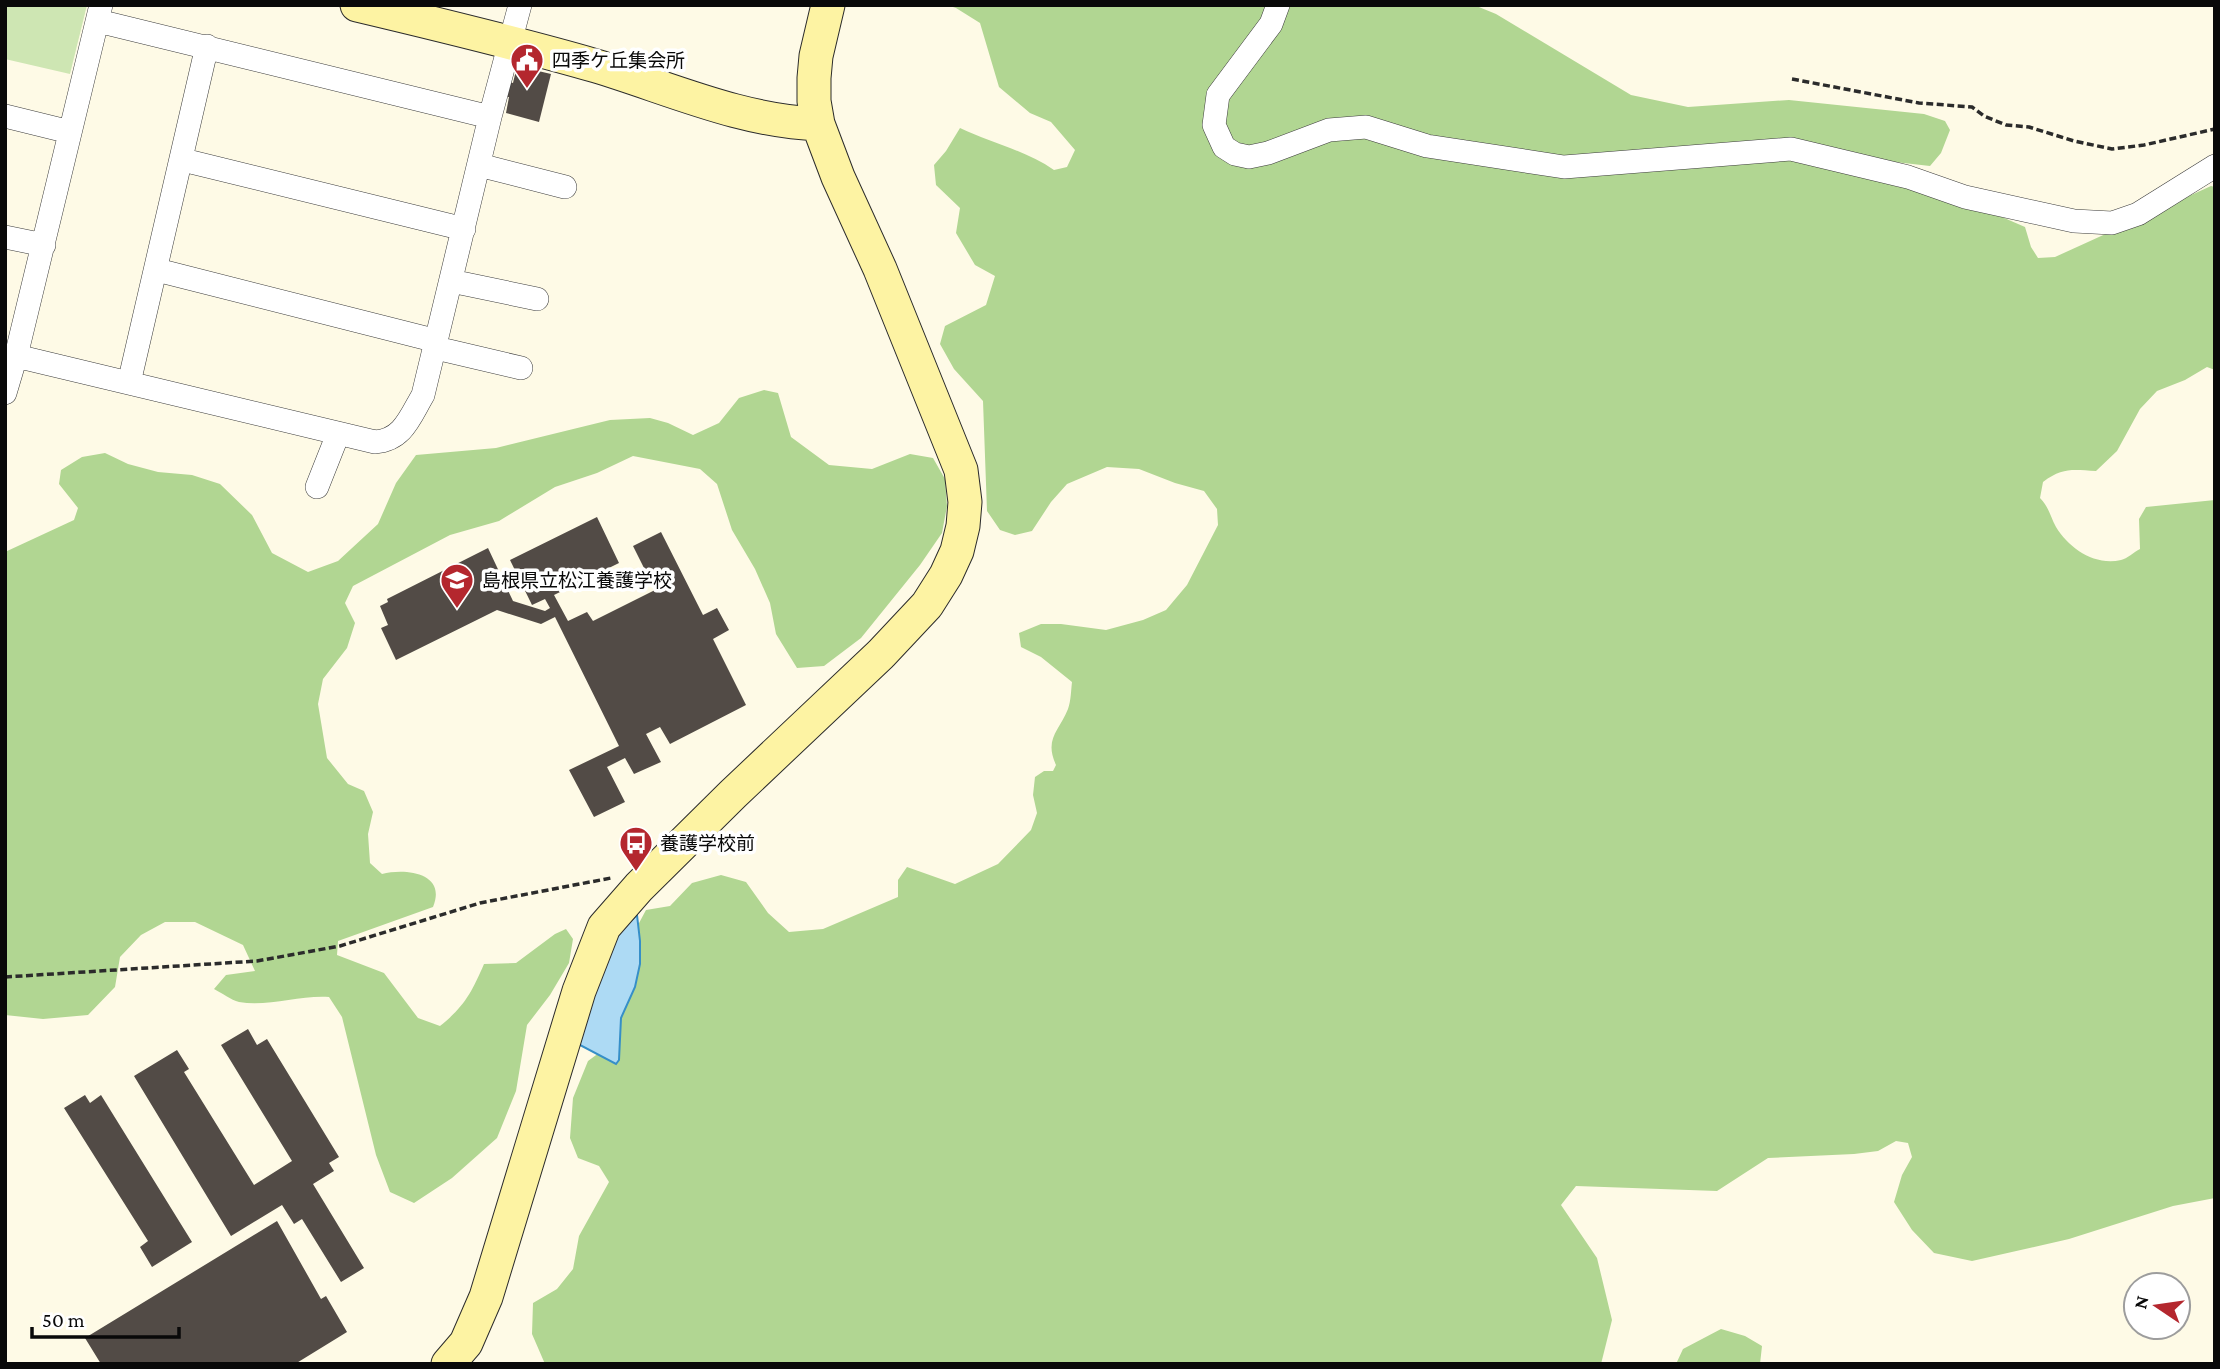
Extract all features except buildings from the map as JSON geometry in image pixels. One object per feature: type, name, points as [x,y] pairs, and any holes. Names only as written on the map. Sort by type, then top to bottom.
[{"type":"street","points":[[357,5],[511,42],[596,66],[742,114],[769,120],[818,124]]},
{"type":"street","points":[[16,356],[338,434],[375,442],[392,439],[408,420],[423,395],[520,5]]},
{"type":"street","points":[[449,1364],[466,1343],[486,1297],[579,991],[604,928],[632,895],[733,794],[872,663],[927,605],[957,551],[965,502],[961,470],[954,447],[880,269],[838,177],[818,124],[814,78],[816,56],[828,5]]},
{"type":"street","points":[[1278,5],[1271,24],[1218,95],[1214,125],[1224,147],[1235,154],[1249,157],[1268,153],[1329,130],[1366,127],[1427,146],[1564,167],[1791,149],[1908,177],[1965,197],[2074,221],[2112,223],[2138,214],[2215,166]]},
{"type":"street","points":[[5,393],[44,245],[99,13],[207,46],[490,117]]},
{"type":"street","points":[[129,383],[207,46]]},
{"type":"street","points":[[5,116],[71,132]]},
{"type":"street","points":[[183,159],[464,229]]},
{"type":"street","points":[[479,165],[565,187]]},
{"type":"street","points":[[5,237],[44,245]]},
{"type":"street","points":[[157,270],[521,368]]},
{"type":"street","points":[[452,281],[537,299]]},
{"type":"street","points":[[317,487],[338,434]]},
{"type":"path","points":[[1792,79],[1919,103],[1972,107],[1984,116],[2006,125],[2029,127],[2112,149],[2144,145],[2215,129]]},
{"type":"path","points":[[5,977],[257,961],[340,946],[480,903],[609,877],[632,895]]},
{"type":"green space","points":[[5,5],[87,5],[70,74],[5,59]]},
{"type":"green space","points":[[947,5],[1474,5],[1496,14],[1631,95],[1688,107],[1789,100],[1924,114],[1945,121],[1950,130],[1941,153],[1930,166],[1895,162],[1884,166],[2025,227],[2031,247],[2038,258],[2055,257],[2211,186],[2215,187],[2215,370],[2207,367],[2185,380],[2157,391],[2140,409],[2117,451],[2096,471],[2068,470],[2056,474],[2043,482],[2040,498],[2061,535],[2068,542],[2092,558],[2111,561],[2123,559],[2140,549],[2139,519],[2146,507],[2215,500],[2215,1198],[2173,1206],[2069,1239],[1972,1261],[1934,1253],[1912,1230],[1894,1202],[1902,1175],[1912,1157],[1908,1143],[1896,1141],[1878,1151],[1854,1154],[1768,1158],[1717,1191],[1576,1186],[1561,1205],[1597,1258],[1612,1320],[1601,1364],[545,1364],[532,1334],[533,1303],[557,1289],[573,1269],[579,1236],[609,1182],[599,1166],[578,1158],[570,1138],[573,1098],[588,1061],[607,1047],[631,938],[646,910],[670,906],[692,883],[721,875],[746,882],[768,913],[789,932],[823,929],[898,897],[898,880],[907,867],[955,884],[998,864],[1031,830],[1037,813],[1033,795],[1035,777],[1044,771],[1053,771],[1056,765],[1052,742],[1068,709],[1072,682],[1041,657],[1021,647],[1019,633],[1041,624],[1106,630],[1143,620],[1166,610],[1187,585],[1218,525],[1217,509],[1204,491],[1139,469],[1107,467],[1067,484],[1032,531],[1015,535],[1000,530],[987,511],[983,401],[954,369],[940,344],[945,326],[986,305],[995,276],[975,265],[956,233],[960,208],[936,185],[934,165],[960,128],[1031,157],[1054,170],[1067,167],[1075,150],[1051,122],[1030,113],[999,87],[980,23]]},
{"type":"green space","points":[[764,390],[778,393],[791,437],[829,465],[872,469],[910,454],[933,458],[945,479],[947,506],[942,533],[920,565],[861,638],[824,666],[797,668],[776,634],[770,603],[755,569],[732,530],[717,484],[700,469],[633,456],[597,473],[555,487],[499,521],[450,535],[353,586],[345,603],[355,623],[347,648],[323,679],[318,704],[327,758],[348,784],[364,791],[373,812],[368,834],[370,863],[382,874],[402,872],[422,876],[434,887],[436,896],[433,907],[338,941],[337,955],[384,973],[418,1018],[440,1026],[466,998],[484,964],[516,963],[566,929],[573,939],[569,963],[550,995],[527,1025],[516,1091],[497,1138],[452,1178],[414,1203],[390,1192],[376,1155],[342,1017],[329,997],[261,1003],[239,1002],[230,998],[214,989],[226,975],[255,971],[243,945],[195,922],[165,922],[141,935],[120,957],[115,987],[88,1015],[43,1019],[5,1015],[5,552],[74,520],[78,508],[59,484],[61,470],[82,457],[105,453],[128,464],[158,472],[192,475],[220,484],[252,515],[272,553],[308,572],[338,561],[378,524],[396,483],[416,455],[496,448],[610,420],[650,418],[693,435],[719,423],[739,398]]},
{"type":"green space","points":[[1721,1329],[1745,1336],[1762,1346],[1760,1364],[1676,1364],[1683,1349]]},
{"type":"water","points":[[637,915],[640,964],[635,987],[621,1018],[619,1060],[616,1064],[578,1044],[601,967],[618,932]]},
{"type":"place","name":"四季ケ丘集会所","points":[[527,90]]},
{"type":"place","name":"島根県立松江養護学校","points":[[457,610]]},
{"type":"place","name":"養護学校前","points":[[636,873]]}]
